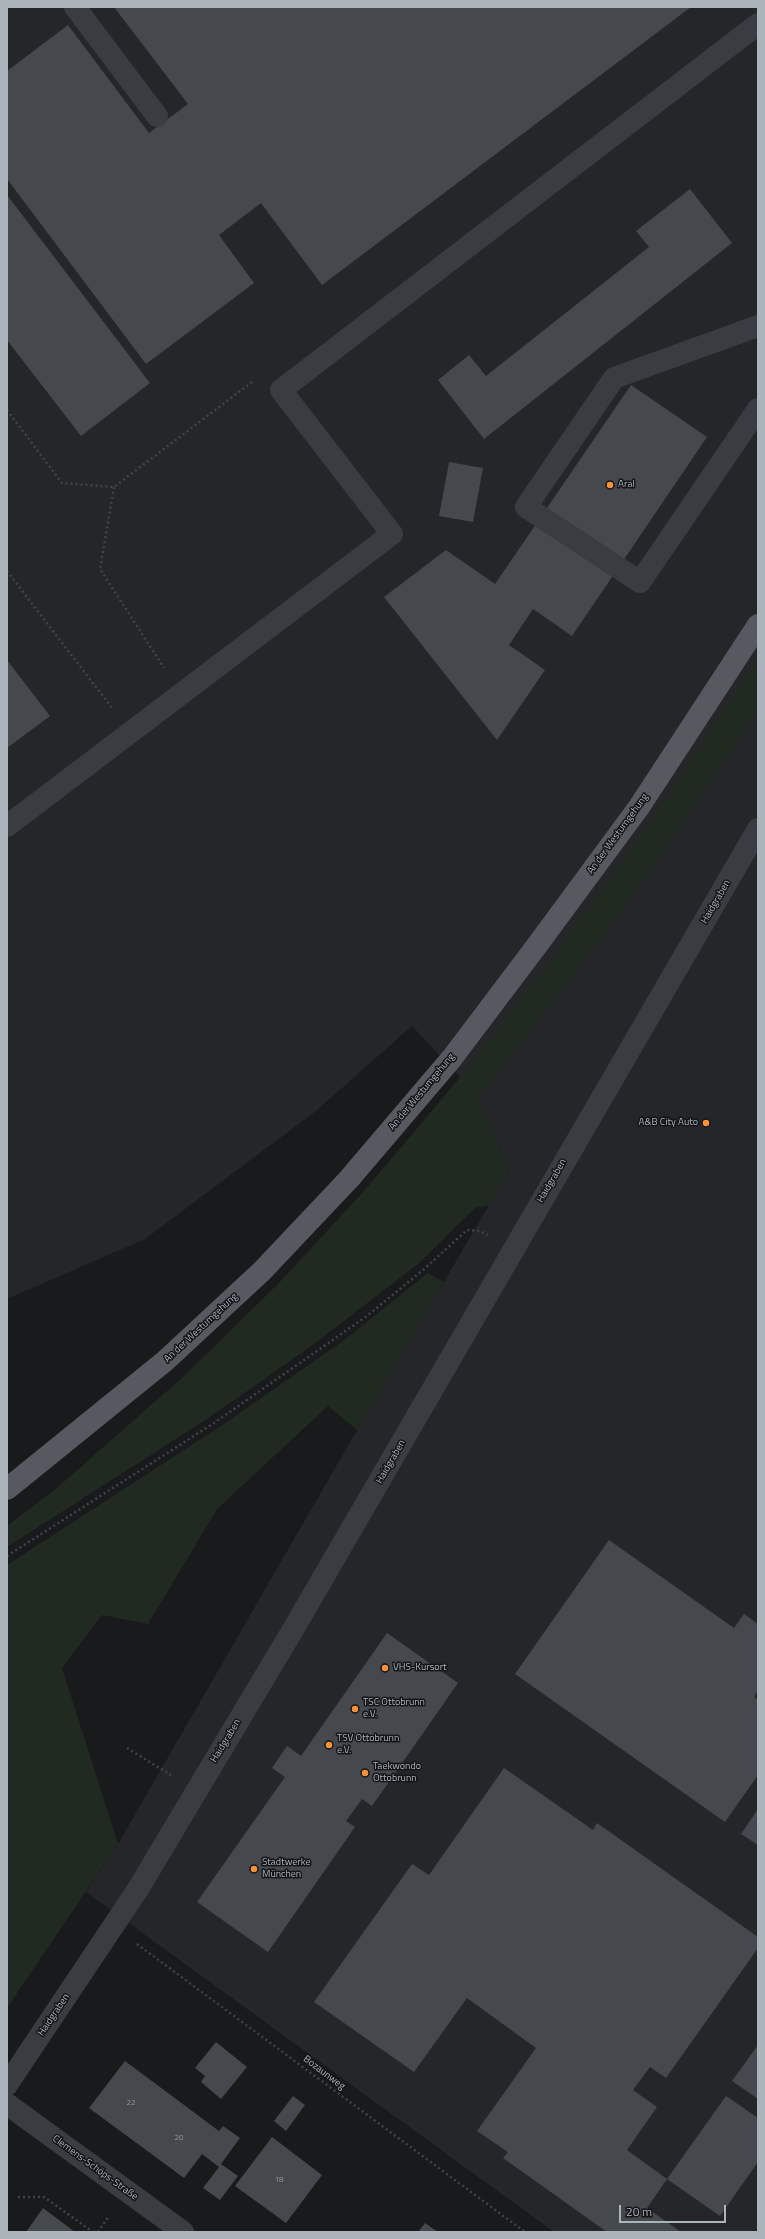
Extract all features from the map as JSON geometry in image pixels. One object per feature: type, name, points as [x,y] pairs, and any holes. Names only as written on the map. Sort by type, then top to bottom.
[{"type":"main road","name":"An der Westumgehung","points":[[7,1489],[165,1361],[262,1271],[349,1179],[452,1058],[547,932],[639,807],[758,625]]},
{"type":"street","points":[[76,7],[157,116]]},
{"type":"street","points":[[7,826],[392,534],[281,390],[758,24]]},
{"type":"street","points":[[758,326],[614,378],[526,507],[640,582],[758,409]]},
{"type":"street","name":"Haidgraben","points":[[7,2085],[138,1889],[197,1791],[396,1453],[758,829]]},
{"type":"street","name":"Clemens-Schöps-Straße","points":[[7,2104],[183,2232]]},
{"type":"path","points":[[7,410],[62,483],[114,487],[261,376],[281,390]]},
{"type":"path","points":[[114,487],[100,569],[180,694]]},
{"type":"path","points":[[7,571],[130,733]]},
{"type":"path","points":[[7,1556],[214,1423],[368,1316],[423,1270],[467,1230]]},
{"type":"path","points":[[127,1748],[197,1791]]},
{"type":"path","name":"Bozaunweg","points":[[113,1926],[525,2232]]},
{"type":"path","points":[[18,2197],[44,2197],[93,2232]]},
{"type":"shaded area","points":[[7,7],[758,7],[758,2232],[554,2232],[86,1892],[118,1844],[357,1430],[509,1171],[479,1097],[412,1026],[316,1111],[145,1239],[7,1299]]},
{"type":"shaded area","points":[[758,658],[758,709],[735,746],[655,865],[577,971],[479,1097],[509,1171],[489,1205],[475,1208],[418,1264],[310,1347],[210,1417],[7,1547],[7,1526],[58,1487],[184,1376],[278,1284],[364,1191],[468,1068],[556,954],[655,815]]},
{"type":"shaded area","points":[[428,1273],[444,1282],[357,1430],[328,1406],[217,1509],[148,1624],[102,1615],[62,1668],[118,1844],[7,2008],[7,1565],[221,1426],[343,1341]]},
{"type":"building","points":[[114,7],[691,7],[322,285],[261,203],[219,235],[254,283],[146,364],[7,179],[7,71],[68,25],[149,133],[188,104]]},
{"type":"building","points":[[690,189],[732,243],[484,439],[438,380],[469,355],[486,376],[649,247],[636,231]]},
{"type":"building","points":[[7,195],[150,383],[81,436],[7,340]]},
{"type":"building","points":[[631,385],[707,437],[572,636],[533,609],[509,645],[545,670],[497,740],[384,597],[446,550],[495,584]]},
{"type":"building","points":[[449,462],[483,468],[473,522],[439,516]]},
{"type":"building","points":[[7,660],[50,716],[7,748]]},
{"type":"building","points":[[609,1540],[734,1628],[744,1614],[758,1624],[758,1690],[754,1697],[758,1700],[758,1775],[725,1822],[515,1674]]},
{"type":"building","points":[[387,1633],[458,1683],[372,1806],[362,1799],[346,1821],[355,1827],[268,1952],[197,1902],[285,1777],[272,1768],[287,1746],[301,1756]]},
{"type":"building","points":[[504,1768],[593,1830],[597,1823],[758,1937],[758,1948],[666,2078],[650,2067],[633,2090],[657,2107],[627,2150],[667,2179],[647,2208],[681,2232],[607,2232],[503,2158],[508,2152],[477,2131],[536,2048],[467,1998],[414,2072],[314,2002],[412,1864],[429,1875]]},
{"type":"building","points":[[758,1809],[758,1845],[741,1834]]},
{"type":"building","points":[[216,2042],[247,2067],[221,2099],[201,2082],[205,2076],[195,2068]]},
{"type":"building","points":[[758,2045],[758,2099],[732,2081]]},
{"type":"building","points":[[125,2061],[219,2131],[223,2126],[240,2138],[221,2164],[238,2176],[220,2200],[203,2188],[219,2167],[202,2154],[184,2178],[89,2108]]},
{"type":"building","points":[[293,2096],[305,2105],[286,2131],[274,2121]]},
{"type":"building","points":[[726,2096],[758,2118],[758,2162],[720,2216],[667,2179]]},
{"type":"building","points":[[272,2137],[322,2175],[286,2223],[235,2186]]},
{"type":"building","points":[[43,2208],[75,2232],[26,2232]]},
{"type":"building","points":[[425,2223],[438,2232],[418,2232]]},
{"type":"place","name":"Aral","points":[[610,485]]},
{"type":"place","name":"A&B City Auto","points":[[706,1123]]},
{"type":"place","name":"VHS-Kursort","points":[[385,1668]]},
{"type":"place","name":"TSC Ottobrunn e.V.","points":[[355,1709]]},
{"type":"place","name":"TSV Ottobrunn e.V.","points":[[329,1745]]},
{"type":"place","name":"Taekwondo Ottobrunn","points":[[365,1773]]},
{"type":"place","name":"Stadtwerke München","points":[[254,1869]]}]
